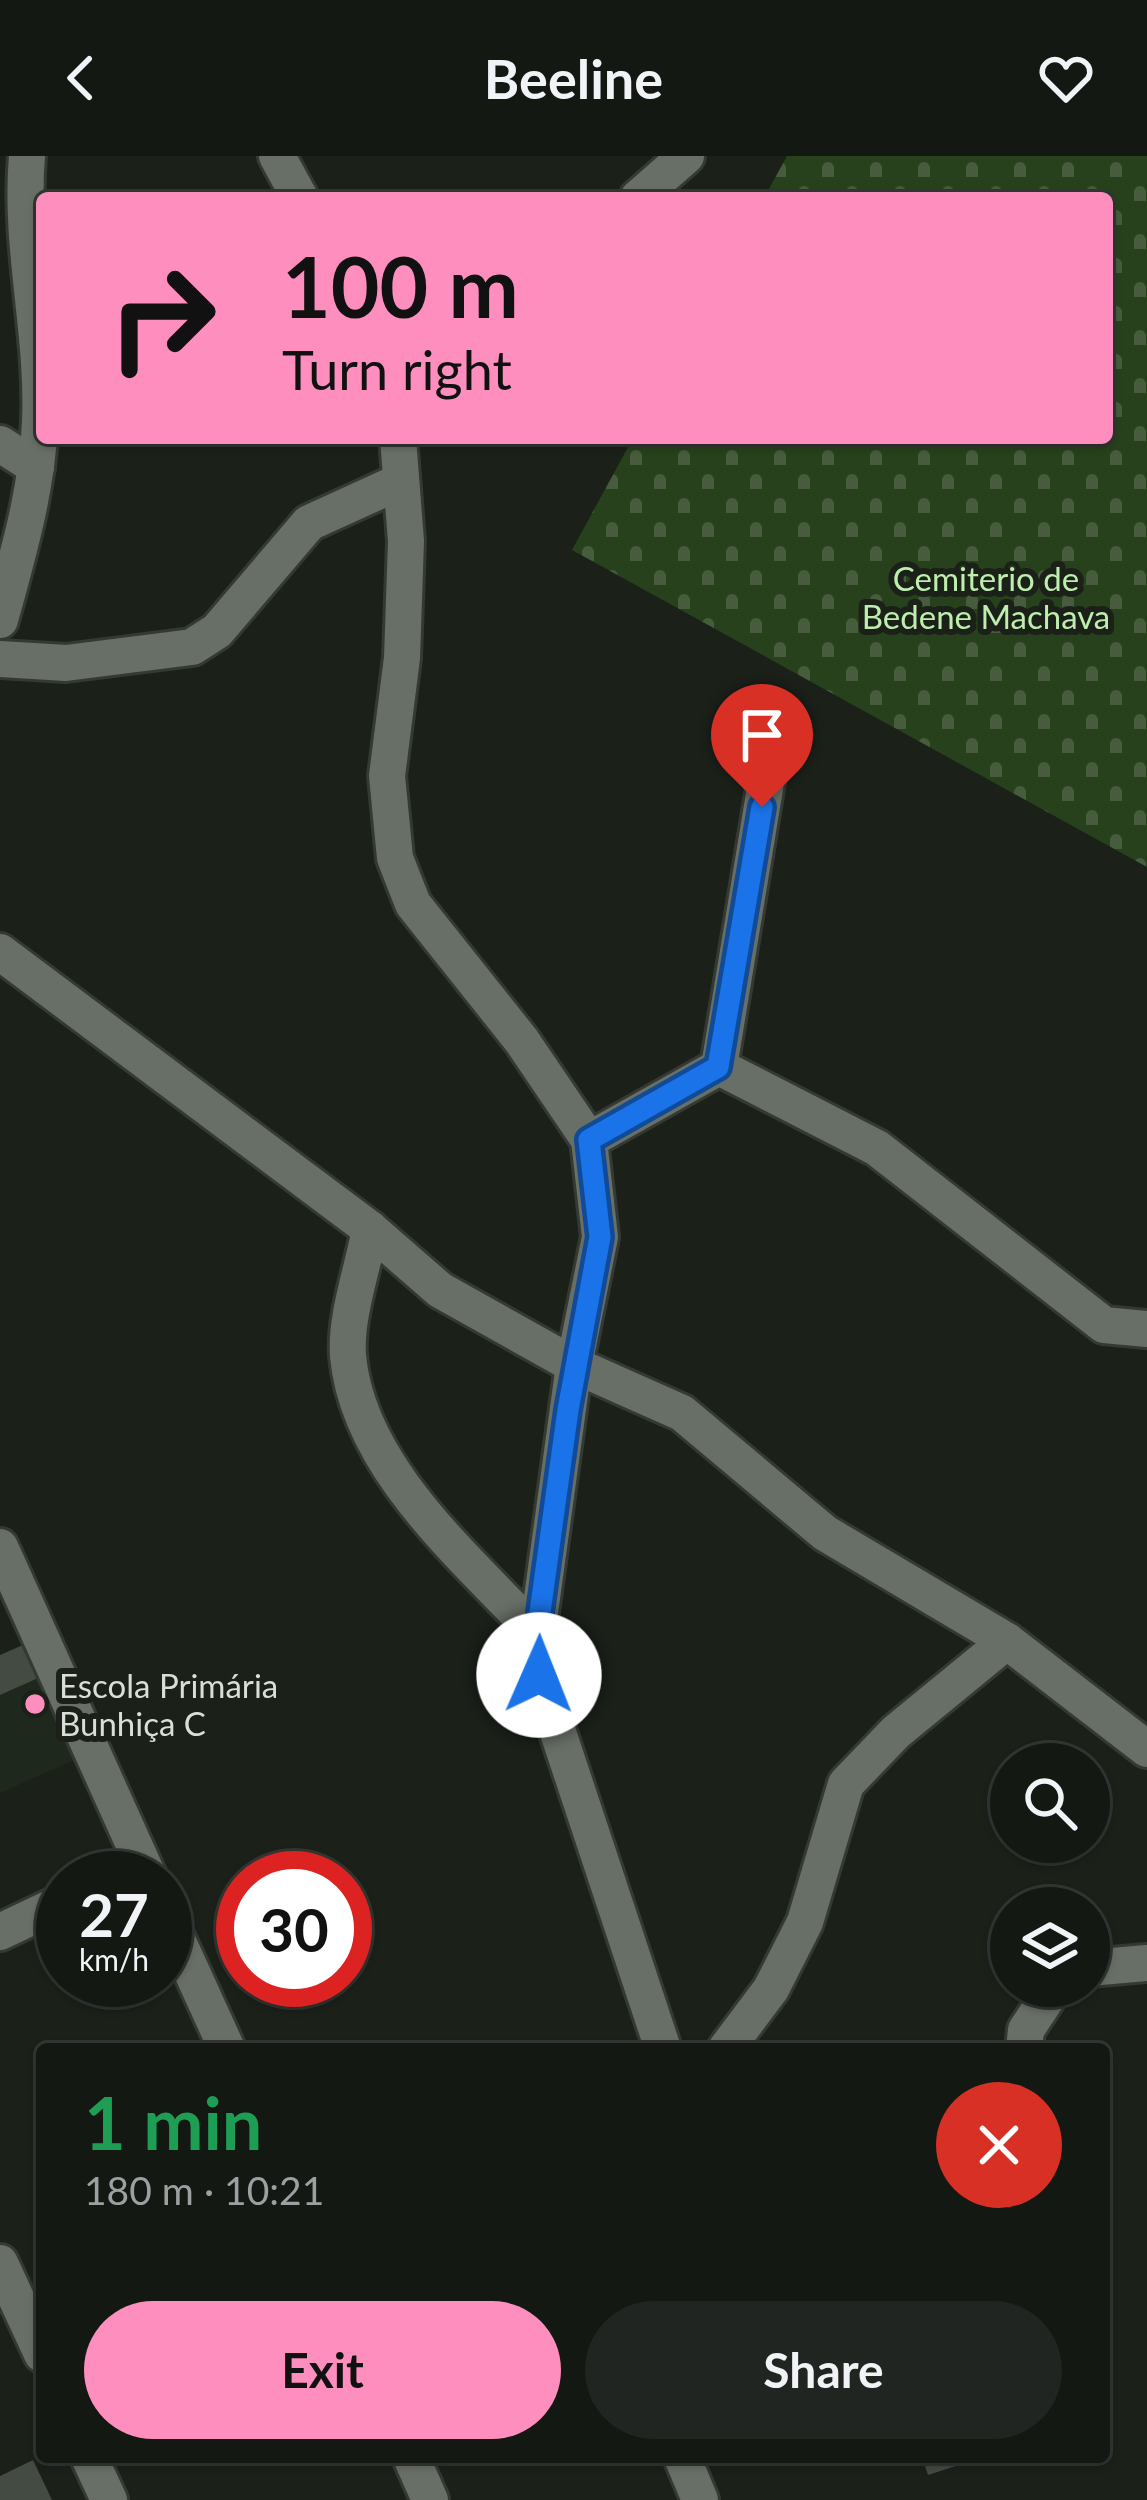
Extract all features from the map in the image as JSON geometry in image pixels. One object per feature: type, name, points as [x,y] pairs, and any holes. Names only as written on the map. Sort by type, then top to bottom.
[{"type":"street","points":[[0,159],[25,156],[23,203],[36,367]]},
{"type":"street","points":[[277,156],[297,192]]},
{"type":"street","points":[[645,192],[686,156]]},
{"type":"street","points":[[0,444],[36,467]]},
{"type":"street","points":[[0,620],[38,444]]},
{"type":"street","points":[[398,444],[402,658],[386,776],[395,858],[412,904],[522,1040],[589,1140],[600,1237],[574,1365],[537,1634],[539,1675],[661,2043]]},
{"type":"street","points":[[0,659],[66,663],[192,647],[217,631],[309,523],[401,481]]},
{"type":"street","points":[[718,1067],[769,764]]},
{"type":"street","points":[[0,952],[370,1229],[440,1290],[574,1365],[682,1413],[824,1534],[1006,1641],[1147,1749]]},
{"type":"street","points":[[589,1140],[718,1067]]},
{"type":"street","points":[[718,1067],[878,1148],[1104,1325],[1147,1329]]},
{"type":"street","points":[[370,1229],[348,1352],[359,1414],[395,1473],[537,1634]]},
{"type":"street","points":[[0,1547],[126,1851]]},
{"type":"street","points":[[730,2043],[771,1989],[805,1922],[846,1784],[896,1732],[1006,1641]]},
{"type":"street","points":[[0,1932],[36,1915]]},
{"type":"street","points":[[1110,1966],[1147,1963]]},
{"type":"street","points":[[192,1973],[223,2043]]},
{"type":"street","points":[[1025,2043],[1026,2030],[1041,2007]]},
{"type":"street","points":[[0,2263],[36,2341]]},
{"type":"street","points":[[92,2463],[109,2500]]},
{"type":"street","points":[[414,2463],[430,2500]]},
{"type":"street","points":[[685,2463],[700,2500]]},
{"type":"shaded area","name":"Escola Primária Bunhiça C","points":[[40,1637],[92,1752],[0,1793],[0,1655]]},
{"type":"green space","name":"Cemiterio de Bedene Machava","points":[[787,156],[1147,156],[1147,867],[572,550],[630,444],[1113,444],[1113,192],[767,192]]},
{"type":"building","points":[[30,1642],[45,1675],[0,1695],[0,1655]]},
{"type":"building","points":[[33,2460],[52,2500],[0,2500],[0,2476]]},
{"type":"building","points":[[924,2463],[959,2465],[928,2475]]},
{"type":"place","name":"Escola Primária Bunhiça C","points":[[35,1704]]},
{"type":"route","points":[[539,1675],[537,1634],[574,1365],[600,1237],[589,1140],[718,1067],[762,807]]}]
